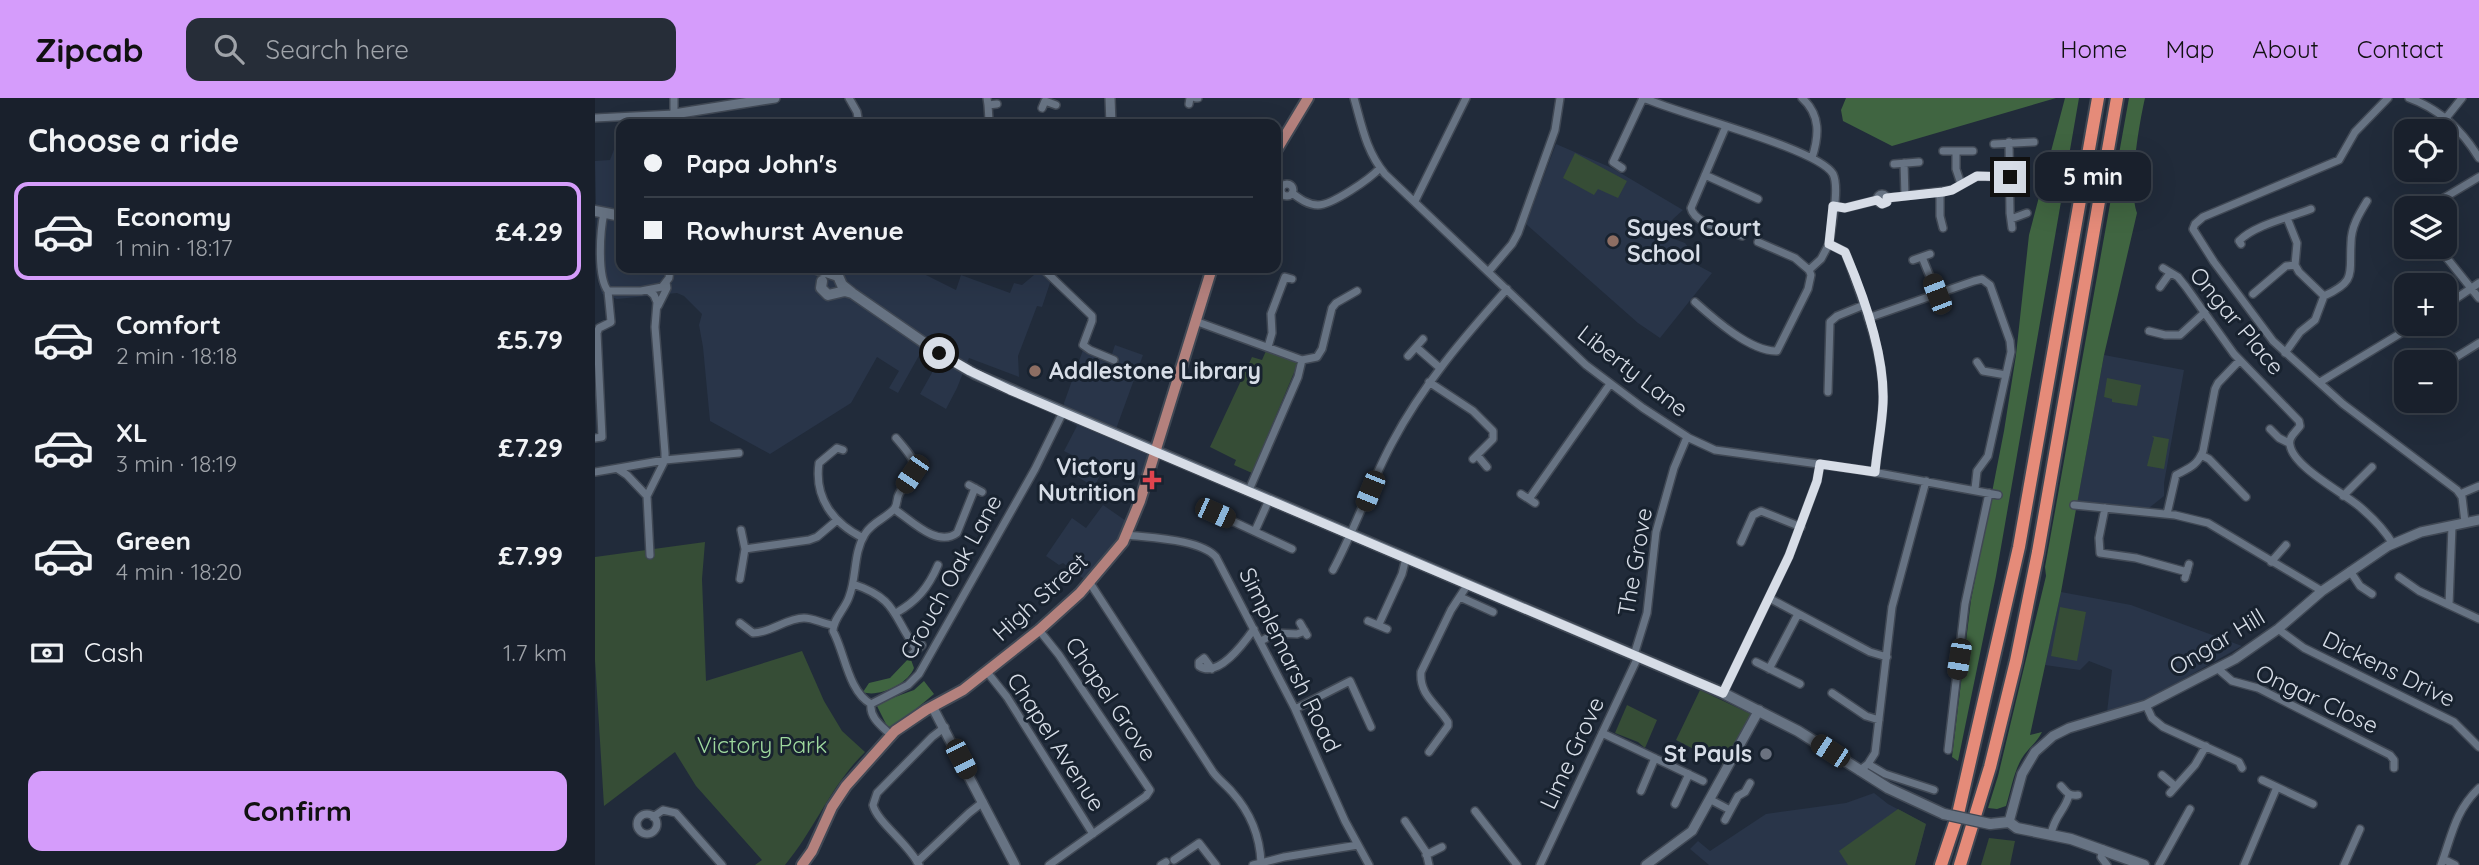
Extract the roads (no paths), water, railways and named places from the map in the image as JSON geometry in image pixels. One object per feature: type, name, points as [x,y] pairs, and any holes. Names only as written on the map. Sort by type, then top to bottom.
[{"type":"highway","points":[[1941,865],[1958,814],[2019,547],[2098,98]]},
{"type":"highway","points":[[1960,865],[1990,767],[2016,661],[2038,552],[2117,98]]},
{"type":"main road","points":[[1281,143],[1308,98]]},
{"type":"main road","points":[[598,212],[616,215]]},
{"type":"main road","name":"High Street","points":[[818,837],[832,807],[846,786],[891,736],[898,735],[986,672],[1038,630],[1090,583],[1127,536],[1210,273]]},
{"type":"main road","points":[[840,289],[832,295],[821,288],[832,275],[840,289],[852,293],[959,365],[1063,412],[1723,693],[1864,767],[1902,796],[1944,814],[1990,824],[2009,822],[2017,828],[2052,834],[2144,865]]},
{"type":"main road","points":[[796,865],[818,837]]},
{"type":"main road","points":[[802,865],[818,837]]},
{"type":"street","points":[[674,98],[675,119]]},
{"type":"street","points":[[595,118],[675,119],[736,101],[775,98]]},
{"type":"street","points":[[849,98],[858,119]]},
{"type":"street","points":[[1110,98],[1111,119]]},
{"type":"street","name":"Liberty Lane","points":[[1354,98],[1366,145],[1380,168],[1586,365],[1687,437],[1714,450],[1875,472],[1998,495]]},
{"type":"street","points":[[1415,201],[1466,98]]},
{"type":"street","points":[[1489,271],[1518,233],[1551,141],[1560,98]]},
{"type":"street","points":[[1622,168],[1613,162],[1643,98],[1822,163],[1833,174],[1835,191],[1829,244],[1821,259],[1809,270]]},
{"type":"street","points":[[1802,98],[1807,102],[1818,125],[1812,158]]},
{"type":"street","points":[[2388,98],[2355,132],[2339,160],[2203,217],[2193,229],[2273,341],[2343,404],[2448,482],[2460,494],[2465,523]]},
{"type":"street","points":[[2409,98],[2446,118],[2460,131],[2479,158]]},
{"type":"street","points":[[2446,118],[2462,98]]},
{"type":"street","points":[[987,102],[997,104]]},
{"type":"street","points":[[1044,102],[1056,105]]},
{"type":"street","points":[[1726,126],[1691,208],[1693,216],[1742,236]]},
{"type":"street","points":[[2009,142],[2013,228]]},
{"type":"street","points":[[1994,144],[2034,142]]},
{"type":"street","points":[[1943,150],[1973,151]]},
{"type":"street","points":[[1956,151],[1956,169],[1961,184]]},
{"type":"street","points":[[1894,164],[1919,162]]},
{"type":"street","points":[[1905,163],[1905,195]]},
{"type":"street","points":[[1292,193],[1307,203],[1323,204],[1366,180],[1380,168]]},
{"type":"street","points":[[1705,175],[1758,199]]},
{"type":"street","points":[[1833,206],[1845,208],[1877,200],[1882,194],[1887,198],[1940,193],[1952,190],[1977,176],[2010,177]]},
{"type":"street","points":[[2447,196],[2479,177]]},
{"type":"street","points":[[1940,193],[1943,228]]},
{"type":"street","points":[[2285,353],[2300,332],[2315,320],[2324,296],[2340,289],[2348,281],[2351,273],[2350,241],[2356,220],[2367,201]]},
{"type":"street","points":[[2241,244],[2239,241],[2242,237],[2253,231],[2311,209]]},
{"type":"street","points":[[595,438],[602,438],[597,333],[599,328],[611,322],[608,291],[602,279],[598,212]]},
{"type":"street","points":[[2011,219],[2027,213]]},
{"type":"street","points":[[2287,218],[2297,243],[2295,264],[2299,272],[2324,296]]},
{"type":"street","points":[[1695,302],[1721,324],[1763,350],[1777,351],[1808,289],[1811,275],[1795,258],[1758,242]]},
{"type":"street","points":[[1829,244],[1845,252],[1877,351],[1883,402],[1875,472]]},
{"type":"street","points":[[1913,260],[1926,255],[1937,294]]},
{"type":"street","points":[[2447,259],[2479,298]]},
{"type":"street","points":[[2253,294],[2286,266],[2295,264]]},
{"type":"street","name":"Ongar Place","points":[[2160,287],[2167,270],[2186,287],[2239,360],[2299,421],[2300,426],[2290,443]]},
{"type":"street","points":[[608,291],[616,293],[662,287],[669,273]]},
{"type":"street","points":[[1047,273],[1091,316],[1092,321],[1083,345],[1090,351],[1114,360]]},
{"type":"street","points":[[1268,346],[1272,333],[1271,314],[1285,277],[1292,279]]},
{"type":"street","points":[[1868,318],[1982,279],[1990,285],[2010,341],[2011,352],[1988,456],[1977,471],[1975,489]]},
{"type":"street","points":[[657,307],[667,288],[666,282]]},
{"type":"street","points":[[2457,298],[2479,283]]},
{"type":"street","points":[[1333,570],[1352,534],[1391,444],[1429,382],[1507,289]]},
{"type":"street","points":[[648,290],[656,299],[657,307],[655,327],[665,460],[647,496],[650,555]]},
{"type":"street","points":[[1195,321],[1302,359],[1317,357],[1322,349],[1332,308],[1357,291]]},
{"type":"street","points":[[1828,392],[1831,322],[1833,318],[1864,305]]},
{"type":"street","points":[[2149,331],[2180,335],[2205,312]]},
{"type":"street","points":[[2320,383],[2396,336]]},
{"type":"street","points":[[1408,356],[1423,339]]},
{"type":"street","points":[[2457,357],[2479,343]]},
{"type":"street","points":[[1416,347],[1440,368]]},
{"type":"street","points":[[1249,490],[1298,377],[1302,359]]},
{"type":"street","points":[[2167,514],[2176,475],[2192,468],[2201,455],[2215,389],[2239,360]]},
{"type":"street","points":[[1977,362],[1983,371],[2005,375]]},
{"type":"street","points":[[1429,382],[1473,411],[1493,431],[1493,439],[1474,457],[1487,467]]},
{"type":"street","points":[[1521,494],[1532,501],[1610,384]]},
{"type":"street","name":"Crouch Oak Lane","points":[[871,704],[908,685],[921,671],[1035,469],[1063,412]]},
{"type":"street","points":[[2271,429],[2279,438],[2290,443],[2295,455],[2328,486],[2358,505],[2381,526],[2393,544]]},
{"type":"street","name":"The Grove","points":[[1636,656],[1647,613],[1655,532],[1678,457],[1687,437]]},
{"type":"street","points":[[833,625],[848,601],[857,552],[863,538],[871,526],[894,509],[899,493],[914,469],[913,460],[896,438]]},
{"type":"street","points":[[843,450],[838,448],[822,458],[818,478],[823,498],[837,521],[863,538]]},
{"type":"street","points":[[595,472],[665,460],[739,453]]},
{"type":"street","points":[[2201,455],[2209,459],[2246,497]]},
{"type":"street","points":[[1723,693],[1801,527],[1820,464]]},
{"type":"street","points":[[2343,496],[2372,467]]},
{"type":"street","points":[[618,469],[627,474],[647,496]]},
{"type":"street","points":[[1926,481],[1896,592],[1875,753],[1864,767],[1934,790]]},
{"type":"street","points":[[2460,494],[2479,486]]},
{"type":"street","points":[[894,509],[935,537],[952,537],[959,529],[975,489]]},
{"type":"street","points":[[1948,750],[1965,604],[1989,493]]},
{"type":"street","points":[[1255,531],[1269,499]]},
{"type":"street","points":[[2074,505],[2192,517],[2208,523],[2322,591]]},
{"type":"street","points":[[2105,508],[2099,538],[2100,553],[2136,558],[2187,571]]},
{"type":"street","points":[[1741,542],[1753,515],[1761,510],[1801,527]]},
{"type":"street","points":[[1215,513],[1292,548]]},
{"type":"street","name":"Ongar Hill","points":[[2009,822],[2022,774],[2035,752],[2048,740],[2069,728],[2146,705],[2248,651],[2322,591],[2393,544],[2421,533],[2479,520]]},
{"type":"street","points":[[745,549],[809,540],[825,532],[837,521]]},
{"type":"street","points":[[2449,606],[2452,526]]},
{"type":"street","points":[[740,579],[745,549],[741,530]]},
{"type":"street","name":"Simplemarsh Road","points":[[1127,536],[1161,539],[1212,552],[1223,567],[1255,629],[1369,865]]},
{"type":"street","points":[[2271,562],[2286,545]]},
{"type":"street","points":[[1379,624],[1402,574],[1406,558]]},
{"type":"street","points":[[896,613],[917,599],[926,589],[938,565]]},
{"type":"street","points":[[2350,571],[2360,586],[2372,594]]},
{"type":"street","points":[[2399,577],[2419,591],[2479,620]]},
{"type":"street","points":[[1090,583],[1117,620],[1213,772],[1231,790],[1247,813],[1259,837],[1261,863]]},
{"type":"street","points":[[853,584],[882,596],[896,613],[902,628],[917,650]]},
{"type":"street","points":[[1429,752],[1448,726],[1448,722],[1427,697],[1420,680],[1421,672],[1451,610],[1468,584]]},
{"type":"street","points":[[1460,597],[1493,612]]},
{"type":"street","points":[[1769,597],[1870,652],[1887,657]]},
{"type":"street","points":[[1769,668],[1798,614]]},
{"type":"street","points":[[740,624],[745,633],[758,633],[791,620],[807,618],[833,625]]},
{"type":"street","points":[[1368,621],[1387,629]]},
{"type":"street","points":[[833,625],[850,675],[860,695],[871,704],[870,711],[874,718],[891,736]]},
{"type":"street","points":[[1212,669],[1237,651],[1255,629]]},
{"type":"street","name":"Dickens Drive","points":[[2278,629],[2304,648],[2454,722],[2479,747]]},
{"type":"street","name":"Chapel Grove","points":[[1038,630],[1075,678],[1150,791],[1093,834]]},
{"type":"street","points":[[1261,641],[1276,633],[1297,634],[1304,630]]},
{"type":"street","name":"Lime Grove","points":[[1540,865],[1636,656]]},
{"type":"street","points":[[1756,662],[1800,684]]},
{"type":"street","name":"Ongar Close","points":[[2217,668],[2232,681],[2258,688],[2390,755],[2394,760],[2394,768]]},
{"type":"street","name":"Chapel Avenue","points":[[986,672],[1007,697],[1093,834]]},
{"type":"street","points":[[1295,709],[1350,681],[1371,727]]},
{"type":"street","points":[[1832,692],[1867,716],[1879,720]]},
{"type":"street","points":[[2146,705],[2152,718],[2163,727],[2239,762],[2242,768]]},
{"type":"street","points":[[933,708],[1015,865]]},
{"type":"street","points":[[1646,865],[1686,838],[1698,823],[1759,710]]},
{"type":"street","points":[[945,727],[877,793],[874,810],[907,846],[918,864],[983,802]]},
{"type":"street","points":[[1602,733],[1703,781]]},
{"type":"street","points":[[2162,775],[2173,789],[2195,765],[2206,746]]},
{"type":"street","points":[[1641,791],[1655,758]]},
{"type":"street","points":[[1675,804],[1689,774]]},
{"type":"street","points":[[2262,780],[2313,804]]},
{"type":"street","points":[[1725,820],[1750,783]]},
{"type":"street","points":[[2061,786],[2069,795],[2078,795]]},
{"type":"street","points":[[2244,865],[2277,787]]},
{"type":"street","points":[[2455,865],[2442,862],[2459,811],[2479,788]]},
{"type":"street","points":[[2052,834],[2055,817],[2067,803],[2069,795]]},
{"type":"street","points":[[1711,800],[1730,810]]},
{"type":"street","points":[[2159,865],[2191,808]]},
{"type":"street","points":[[653,817],[663,810],[676,813],[722,865]]},
{"type":"street","points":[[1474,812],[1517,865]]},
{"type":"street","points":[[1405,821],[1426,855],[1429,865]]},
{"type":"street","points":[[2344,865],[2360,829]]},
{"type":"street","points":[[1049,865],[1093,834]]},
{"type":"street","points":[[1167,862],[1203,840],[1216,865]]},
{"type":"street","points":[[1253,865],[1358,845]]},
{"type":"street","points":[[1426,855],[1441,847]]},
{"type":"street","points":[[2103,849],[2101,857],[2107,865]]},
{"type":"place","name":"Sayes Court School","points":[[1613,241]]},
{"type":"place","name":"Addlestone Library","points":[[1035,371]]},
{"type":"place","name":"Victory Nutrition","points":[[1152,480]]},
{"type":"place","name":"St Pauls","points":[[1766,754]]},
{"type":"park label","name":"Victory Park","points":[[762,745]]}]
